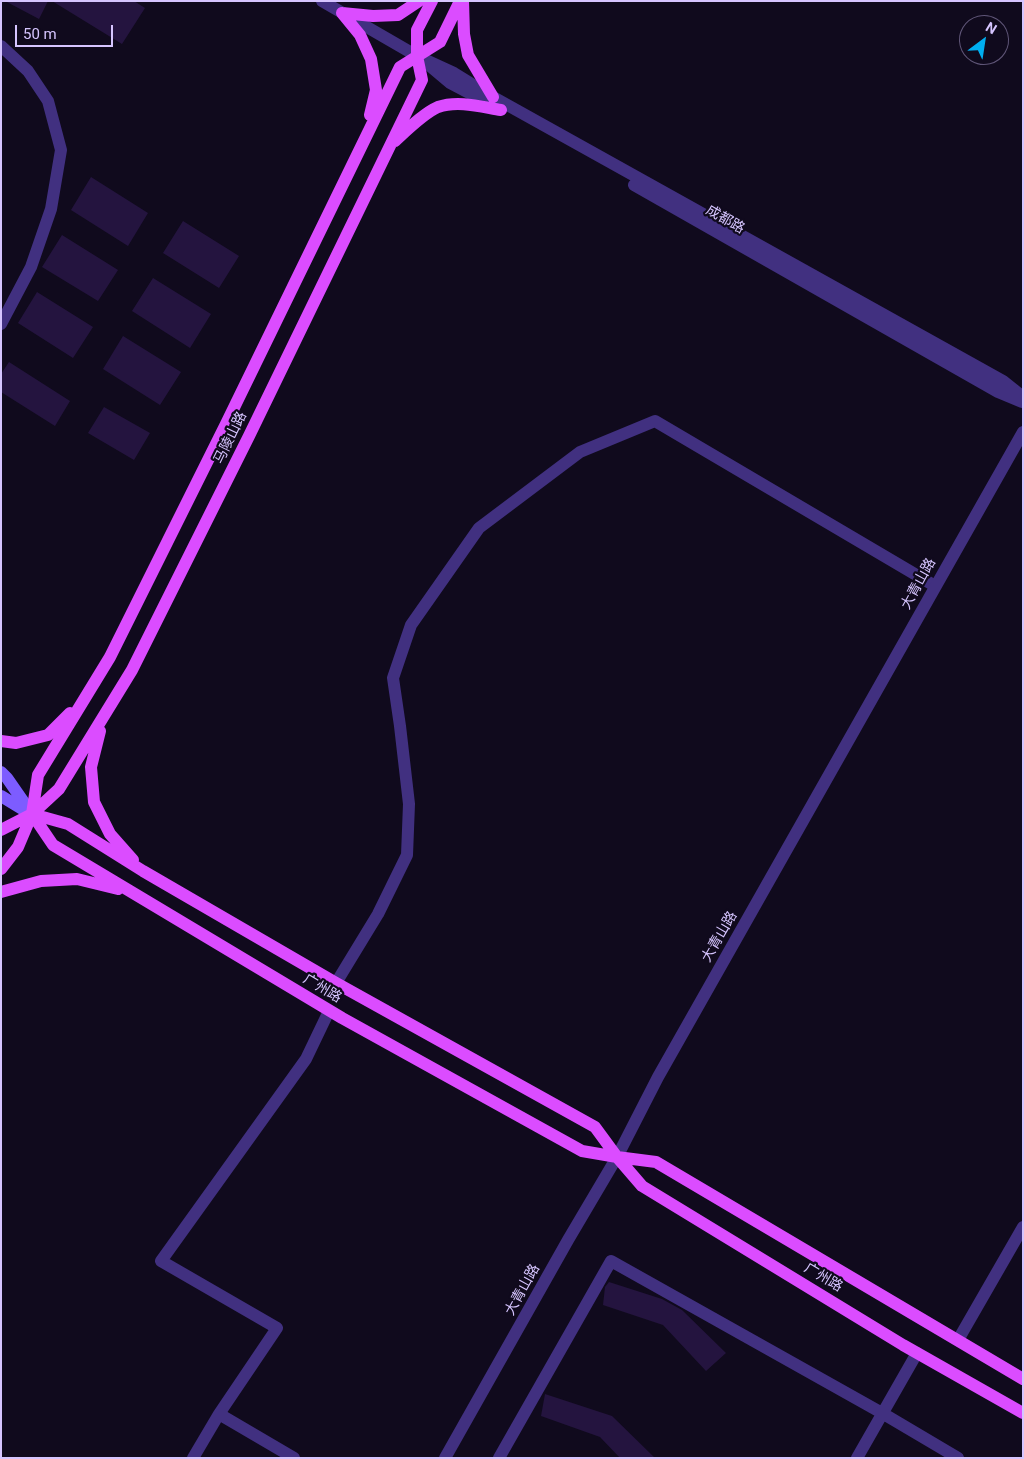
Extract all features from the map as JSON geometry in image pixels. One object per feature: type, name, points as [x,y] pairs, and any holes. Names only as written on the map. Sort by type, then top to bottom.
[{"type":"main road","points":[[342,13],[373,16],[398,15],[419,1]]},
{"type":"main road","name":"马陵山路","points":[[1,830],[32,814],[59,790],[132,670],[422,80],[417,56],[417,30],[432,1]]},
{"type":"main road","points":[[462,1],[464,34],[468,56],[493,97]]},
{"type":"main road","name":"马陵山路","points":[[1,869],[18,847],[32,814],[38,775],[110,657],[400,67],[440,42],[462,1]]},
{"type":"main road","points":[[342,13],[360,35],[371,58],[376,90],[364,140]]},
{"type":"main road","points":[[389,146],[417,121],[438,107],[464,104],[501,110]]},
{"type":"main road","points":[[1,741],[16,743],[48,735],[86,697]]},
{"type":"main road","points":[[103,717],[91,768],[94,802],[110,834],[143,871]]},
{"type":"main road","name":"广州路","points":[[1,772],[8,778],[53,845],[131,892],[330,1010],[582,1151],[656,1162],[1023,1379]]},
{"type":"main road","name":"广州路","points":[[1,796],[32,814],[68,824],[143,871],[336,983],[595,1127],[642,1186],[918,1353],[1023,1413]]},
{"type":"main road","points":[[1,892],[41,881],[77,879],[131,892]]},
{"type":"street","name":"成都路","points":[[322,1],[417,56],[454,73],[493,97],[1003,382],[1023,396]]},
{"type":"street","points":[[1,46],[28,72],[48,101],[61,150],[51,209],[31,267],[1,324]]},
{"type":"street","name":"成都路","points":[[417,56],[450,83],[501,110],[998,392],[1023,402]]},
{"type":"street","points":[[336,983],[378,914],[407,855],[409,804],[400,726],[392,678],[411,625],[478,528],[580,452],[655,421],[936,586]]},
{"type":"street","name":"大青山路","points":[[446,1458],[568,1240],[617,1157],[658,1077],[1023,432]]},
{"type":"street","points":[[193,1458],[219,1414],[277,1328],[161,1261],[306,1059],[330,1010]]},
{"type":"street","points":[[958,1340],[1023,1227]]},
{"type":"street","points":[[499,1458],[611,1260],[958,1458]]},
{"type":"street","points":[[857,1458],[918,1353]]},
{"type":"street","points":[[219,1414],[294,1458]]},
{"type":"building","points":[[5,1],[48,1],[39,19]]},
{"type":"building","points":[[52,1],[134,1],[145,8],[122,44]]},
{"type":"building","points":[[91,177],[148,213],[128,246],[71,210]]},
{"type":"building","points":[[183,221],[239,256],[219,288],[163,253]]},
{"type":"building","points":[[62,235],[118,270],[98,301],[42,267]]},
{"type":"building","points":[[153,278],[211,314],[190,348],[132,311]]},
{"type":"building","points":[[37,292],[93,327],[73,358],[18,323]]},
{"type":"building","points":[[123,336],[181,372],[160,405],[103,369]]},
{"type":"building","points":[[9,362],[70,401],[55,426],[1,392],[1,374]]},
{"type":"building","points":[[104,407],[150,433],[134,460],[88,433]]},
{"type":"building","points":[[609,1282],[662,1299],[682,1310],[726,1353],[706,1371],[663,1325],[603,1305],[605,1287]]},
{"type":"building","points":[[545,1394],[612,1416],[655,1458],[620,1458],[600,1437],[541,1416]]}]
